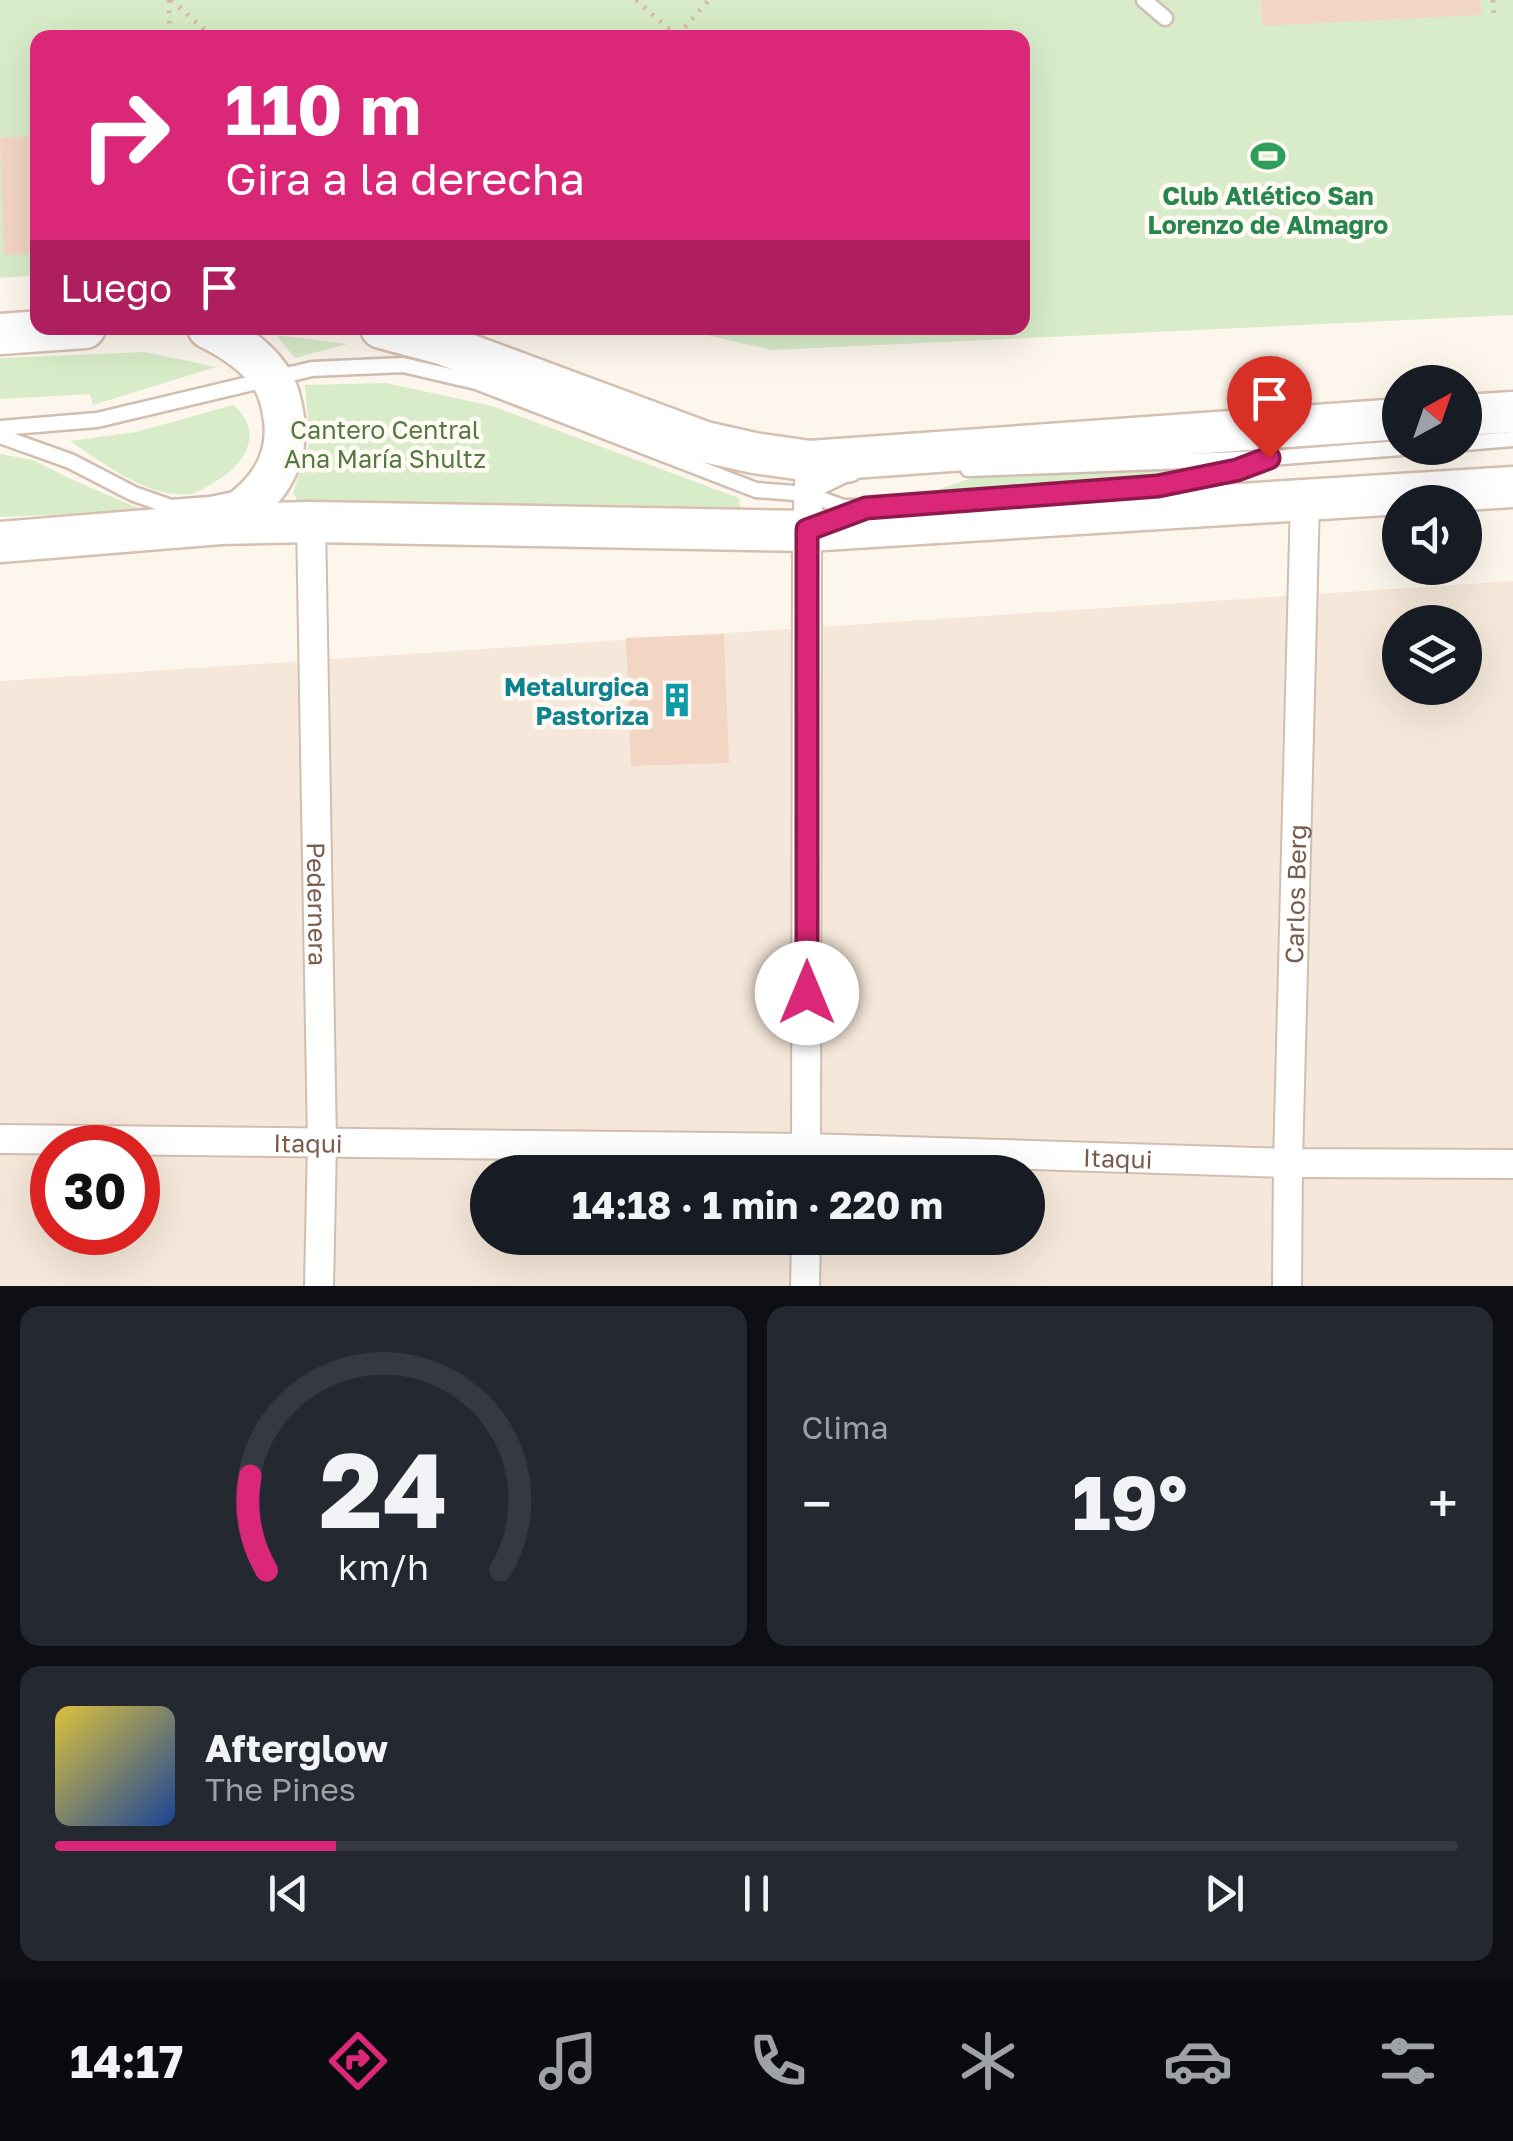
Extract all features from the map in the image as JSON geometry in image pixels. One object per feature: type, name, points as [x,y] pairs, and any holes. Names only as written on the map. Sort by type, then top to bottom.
[{"type":"main road","points":[[0,334],[30,332]]},
{"type":"main road","points":[[220,524],[244,510],[274,477],[285,432],[282,403],[272,377],[222,335]]},
{"type":"main road","points":[[407,335],[705,442],[754,453],[808,495],[1382,421]]},
{"type":"main road","points":[[1482,414],[1513,412]]},
{"type":"main road","points":[[0,542],[220,524],[808,495],[1305,499],[1513,486]]},
{"type":"street","points":[[807,1155],[808,495]]},
{"type":"street","name":"Carlos Berg","points":[[1287,1286],[1305,499]]},
{"type":"street","name":"Pedernera","points":[[311,522],[322,1143],[320,1286]]},
{"type":"street","name":"Itaqui","points":[[0,1140],[322,1143],[664,1155]]},
{"type":"street","name":"Itaqui","points":[[1045,1161],[1513,1164]]},
{"type":"street","points":[[805,1286],[806,1255]]},
{"type":"lane","points":[[1144,0],[1165,18]]},
{"type":"lane","points":[[0,428],[97,420],[312,369],[403,365],[476,382],[756,490],[808,495],[866,508]]},
{"type":"lane","points":[[0,436],[70,461],[134,494],[171,506],[210,504],[265,489]]},
{"type":"lane","points":[[1482,441],[1513,439]]},
{"type":"lane","points":[[962,470],[1269,458],[1382,449]]},
{"type":"lane","points":[[942,503],[1158,486],[1237,470],[1269,458]]},
{"type":"lane","points":[[808,495],[845,474],[864,474]]},
{"type":"lane","points":[[808,495],[842,506],[885,506]]},
{"type":"path","points":[[169,30],[170,0]]},
{"type":"path","points":[[170,0],[205,30]]},
{"type":"path","points":[[636,0],[668,30]]},
{"type":"path","points":[[682,30],[709,0]]},
{"type":"path","points":[[1492,0],[1494,19]]},
{"type":"shaded area","points":[[1513,581],[1513,1286],[0,1286],[0,681]]},
{"type":"green space","name":"Club Atlético San Lorenzo de Almagro","points":[[0,0],[1513,0],[1513,315],[772,350],[706,335],[1030,335],[1030,30],[30,30],[30,276],[0,278]]},
{"type":"green space","name":"Cantero Central Ana María Shultz","points":[[276,335],[348,344],[295,358]]},
{"type":"green space","points":[[145,352],[216,367],[93,405],[90,394],[0,399],[0,358]]},
{"type":"green space","name":"Cantero Central Ana María Shultz","points":[[386,383],[492,406],[739,498],[740,508],[298,501],[293,493],[310,441],[305,385]]},
{"type":"green space","points":[[233,405],[248,427],[247,449],[233,469],[193,493],[174,494],[142,485],[70,441],[136,432]]},
{"type":"green space","points":[[0,454],[33,460],[145,511],[0,517]]},
{"type":"green space","points":[[1238,464],[1147,479],[874,500],[874,495],[937,490],[981,475]]},
{"type":"building","points":[[1261,0],[1480,0],[1481,15],[1262,26]]},
{"type":"building","points":[[30,136],[30,254],[4,255],[0,138]]},
{"type":"building","name":"Metalurgica Pastoriza","points":[[724,634],[729,763],[631,766],[626,638]]},
{"type":"place","name":"Club Atlético San Lorenzo de Almagro","points":[[1268,156]]},
{"type":"place","name":"Metalurgica Pastoriza","points":[[677,700]]},
{"type":"route","points":[[807,993],[807,530],[866,508],[1158,486],[1237,470],[1269,458]]}]
